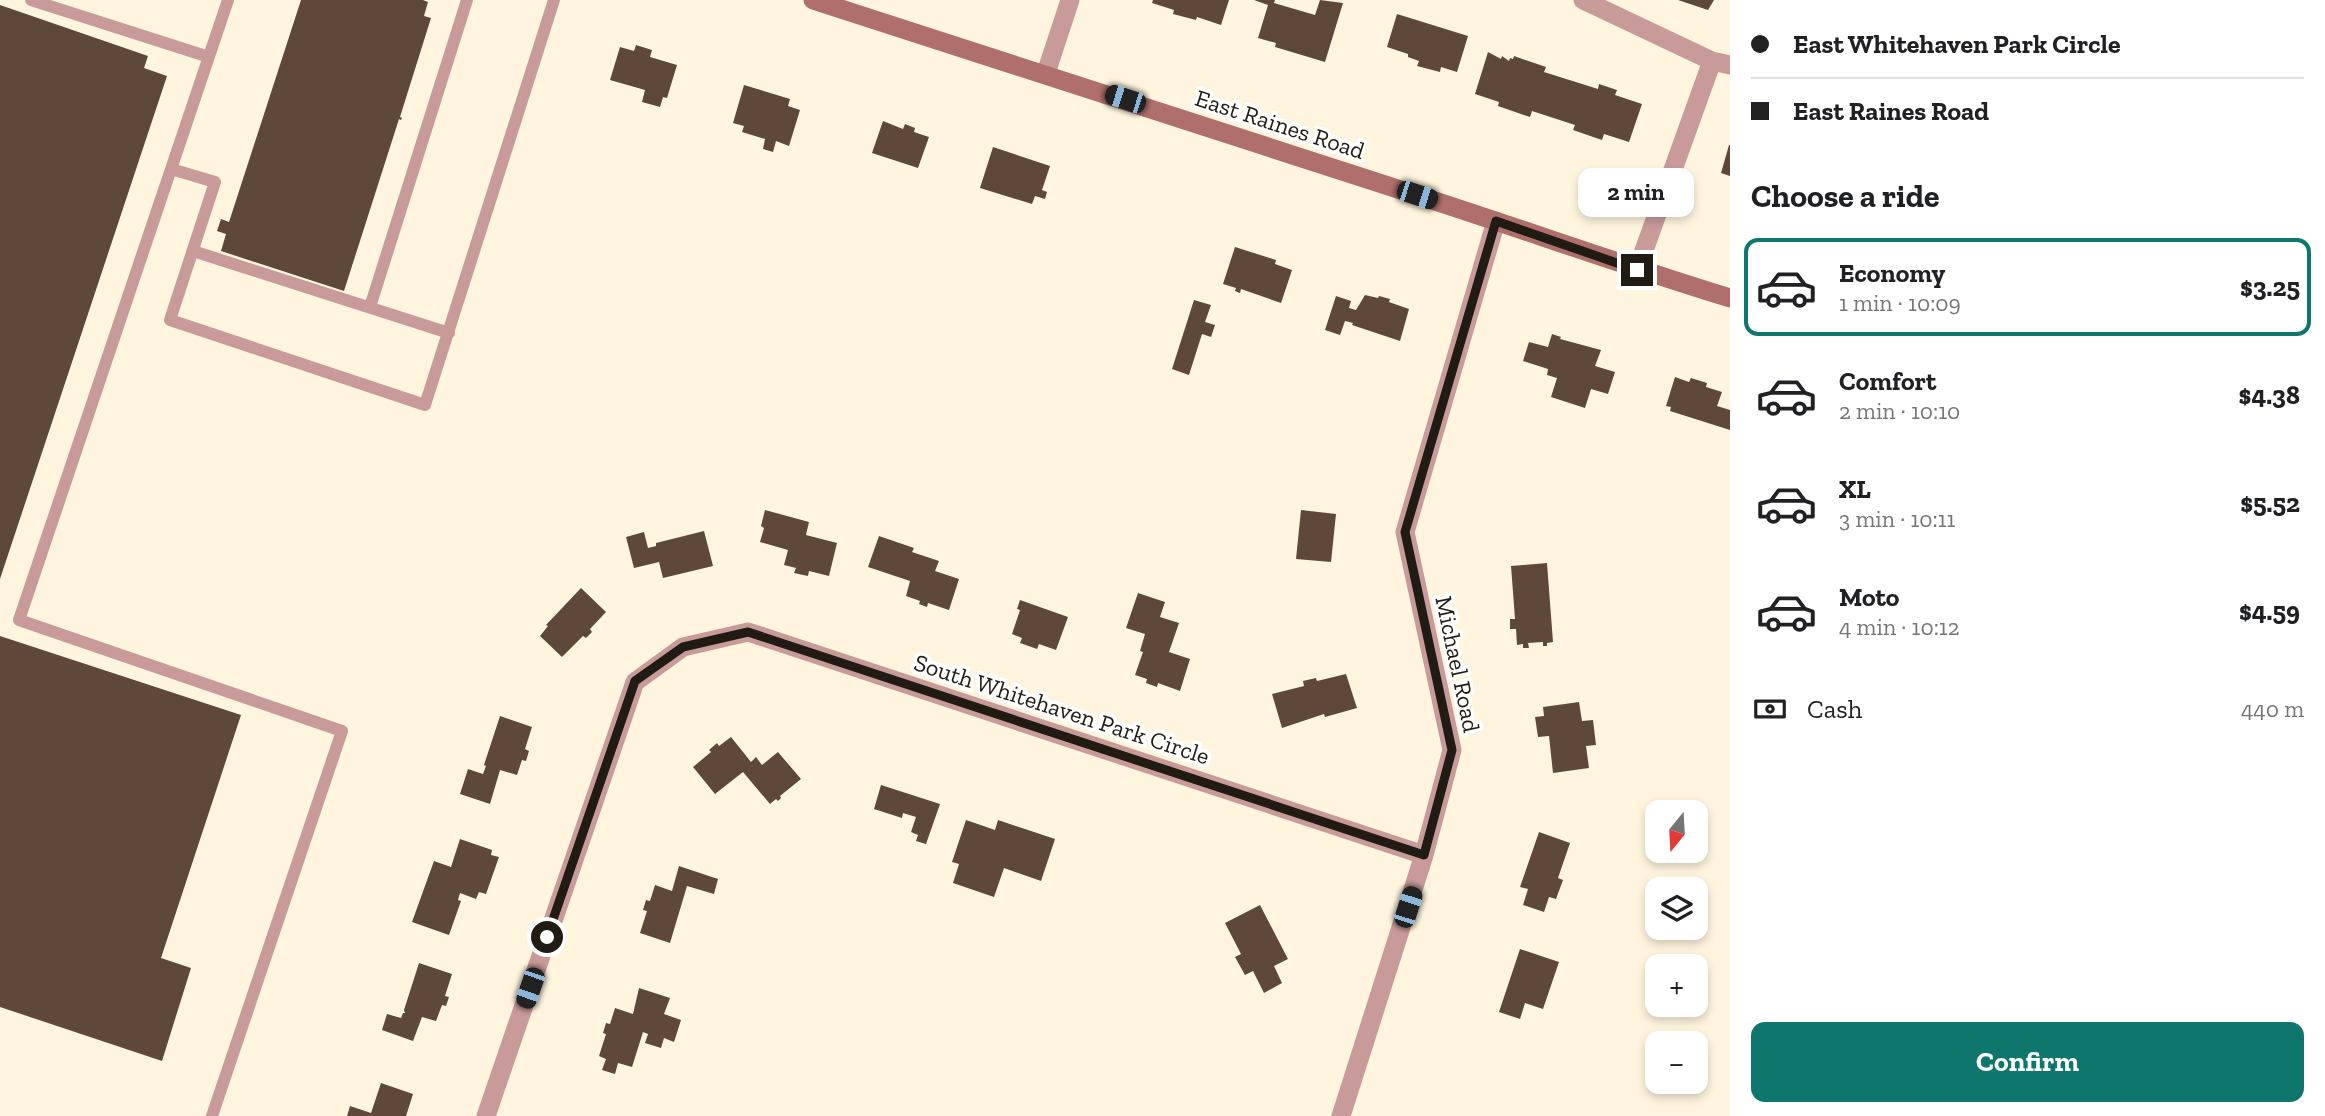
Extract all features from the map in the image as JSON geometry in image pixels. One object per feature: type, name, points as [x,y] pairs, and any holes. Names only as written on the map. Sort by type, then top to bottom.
[{"type":"main road","name":"East Raines Road","points":[[813,0],[845,5],[1637,270],[1730,298]]},
{"type":"street","points":[[1046,73],[1070,0]]},
{"type":"street","points":[[1583,0],[1721,63],[1637,270]]},
{"type":"street","name":"Michael Road","points":[[1341,1116],[1424,855],[1452,750],[1405,532],[1496,221]]},
{"type":"street","name":"South Whitehaven Park Circle","points":[[486,1116],[635,681],[683,647],[748,632],[1424,855]]},
{"type":"lane","points":[[31,0],[209,57]]},
{"type":"lane","points":[[212,1116],[342,731],[19,620],[228,0]]},
{"type":"lane","points":[[370,307],[467,0]]},
{"type":"lane","points":[[171,169],[215,182],[170,320],[425,405],[554,0]]},
{"type":"lane","points":[[195,247],[449,333]]},
{"type":"building","points":[[301,0],[423,0],[428,2],[424,16],[431,18],[400,117],[402,118],[399,119],[344,291],[221,251],[226,234],[217,231],[221,219],[229,222]]},
{"type":"building","points":[[1153,0],[1229,0],[1221,25],[1197,17],[1196,20],[1173,14],[1174,10],[1152,3]]},
{"type":"building","points":[[1254,0],[1275,0],[1274,3],[1315,15],[1320,0],[1343,3],[1325,62],[1275,47],[1276,43],[1258,38],[1268,5]]},
{"type":"building","points":[[1678,0],[1714,0],[1708,10]]},
{"type":"building","points":[[0,5],[148,56],[144,68],[167,76],[0,579]]},
{"type":"building","points":[[1397,14],[1468,36],[1457,72],[1441,67],[1440,72],[1417,66],[1419,61],[1408,57],[1408,54],[1387,47]]},
{"type":"building","points":[[636,45],[652,50],[650,57],[677,65],[667,98],[663,97],[660,107],[642,102],[645,90],[610,80],[620,47],[634,51]]},
{"type":"building","points":[[1488,52],[1509,61],[1514,56],[1546,67],[1544,72],[1598,89],[1599,84],[1617,90],[1615,95],[1642,104],[1629,142],[1604,134],[1602,140],[1573,130],[1575,125],[1532,111],[1530,117],[1498,106],[1499,102],[1475,94]]},
{"type":"building","points":[[744,85],[790,99],[788,106],[800,110],[789,146],[776,141],[773,152],[763,149],[765,139],[742,132],[744,126],[733,123]]},
{"type":"building","points":[[883,121],[903,129],[905,124],[915,128],[914,132],[929,137],[918,168],[872,153]]},
{"type":"building","points":[[1730,145],[1730,176],[1721,173]]},
{"type":"building","points":[[993,147],[1050,166],[1042,190],[1047,192],[1045,199],[1035,196],[1032,204],[980,188]]},
{"type":"building","points":[[1235,247],[1276,260],[1275,264],[1292,270],[1281,303],[1241,289],[1240,293],[1235,291],[1236,288],[1223,284]]},
{"type":"building","points":[[1365,295],[1390,299],[1389,302],[1409,309],[1400,341],[1345,321],[1340,335],[1325,330],[1336,296],[1351,301],[1349,308],[1356,310]]},
{"type":"building","points":[[1194,300],[1211,305],[1205,322],[1215,325],[1211,337],[1202,334],[1189,375],[1172,369]]},
{"type":"building","points":[[1552,334],[1561,337],[1560,339],[1601,350],[1595,366],[1615,372],[1608,394],[1591,389],[1585,408],[1551,397],[1557,378],[1547,375],[1548,369],[1523,361],[1529,342],[1548,347]]},
{"type":"building","points":[[1675,377],[1689,382],[1691,378],[1707,383],[1706,387],[1722,392],[1717,406],[1730,410],[1730,430],[1670,411],[1671,407],[1666,406]]},
{"type":"building","points":[[765,510],[809,522],[806,535],[837,543],[829,576],[809,571],[808,576],[794,573],[796,568],[784,565],[788,550],[760,542]]},
{"type":"building","points":[[1301,510],[1336,514],[1331,562],[1296,559]]},
{"type":"building","points":[[704,531],[713,566],[663,578],[659,562],[634,568],[626,537],[644,532],[648,548],[656,546],[656,543]]},
{"type":"building","points":[[879,536],[914,548],[912,552],[939,561],[935,571],[959,579],[949,610],[928,603],[927,607],[919,604],[920,601],[906,596],[910,581],[868,567]]},
{"type":"building","points":[[1547,563],[1553,642],[1547,643],[1547,646],[1543,646],[1543,642],[1528,643],[1529,648],[1523,648],[1523,644],[1517,645],[1516,629],[1510,629],[1510,619],[1515,619],[1511,566]]},
{"type":"building","points":[[581,588],[606,612],[590,629],[592,632],[586,638],[583,636],[562,657],[540,636],[548,626],[546,625]]},
{"type":"building","points":[[1138,593],[1165,602],[1160,617],[1179,623],[1169,652],[1190,659],[1180,691],[1158,683],[1157,687],[1146,683],[1147,679],[1135,675],[1143,652],[1140,651],[1145,634],[1126,628]]},
{"type":"building","points":[[1020,600],[1068,617],[1056,650],[1039,644],[1037,649],[1020,643],[1022,638],[1012,634],[1020,610],[1017,609]]},
{"type":"building","points":[[0,636],[241,715],[161,958],[191,968],[162,1061],[0,1007]]},
{"type":"building","points":[[1346,674],[1357,708],[1325,717],[1324,714],[1282,728],[1272,694],[1304,686],[1303,681],[1316,678],[1317,681]]},
{"type":"building","points":[[1579,702],[1582,721],[1593,720],[1596,745],[1586,746],[1589,768],[1553,773],[1549,736],[1538,737],[1535,717],[1544,716],[1543,707]]},
{"type":"building","points":[[500,716],[532,727],[525,749],[529,751],[526,761],[522,760],[517,775],[500,770],[490,804],[460,794],[468,769],[483,774]]},
{"type":"building","points":[[731,737],[751,762],[756,757],[762,765],[778,752],[801,779],[780,796],[778,801],[776,799],[770,804],[743,772],[715,794],[693,767],[711,752],[709,750],[717,743],[719,746]]},
{"type":"building","points":[[881,785],[940,804],[926,844],[916,841],[918,835],[911,832],[916,817],[903,813],[902,818],[874,809]]},
{"type":"building","points":[[966,820],[995,830],[998,820],[1055,839],[1041,881],[1004,868],[994,897],[953,883],[959,864],[952,862]]},
{"type":"building","points":[[1539,832],[1570,843],[1558,878],[1563,880],[1556,899],[1549,897],[1544,912],[1523,905],[1528,889],[1520,887]]},
{"type":"building","points":[[460,839],[492,850],[491,855],[499,857],[486,894],[479,892],[476,899],[460,893],[458,900],[461,901],[449,935],[412,922],[434,861],[451,867]]},
{"type":"building","points":[[679,866],[718,879],[714,894],[687,886],[670,943],[640,933],[647,911],[643,910],[646,900],[650,901],[655,885],[672,891]]},
{"type":"building","points":[[1260,905],[1288,959],[1274,966],[1282,983],[1264,993],[1253,971],[1245,975],[1235,957],[1241,954],[1225,923]]},
{"type":"building","points":[[1520,949],[1559,962],[1543,1009],[1525,1003],[1520,1019],[1499,1012]]},
{"type":"building","points":[[419,963],[452,974],[445,996],[449,997],[446,1006],[442,1005],[436,1021],[422,1017],[413,1041],[382,1030],[387,1014],[401,1018],[405,1013]]},
{"type":"building","points":[[639,988],[670,998],[664,1014],[681,1020],[674,1042],[664,1038],[661,1048],[645,1043],[648,1034],[643,1032],[632,1067],[618,1063],[615,1074],[602,1070],[606,1059],[599,1056],[606,1034],[603,1033],[606,1023],[610,1024],[615,1008],[633,1014]]},
{"type":"building","points":[[381,1083],[413,1094],[406,1116],[347,1116],[350,1106],[371,1113]]},
{"type":"route","points":[[547,937],[635,681],[683,647],[748,632],[1424,855],[1452,750],[1405,532],[1496,221],[1637,270]]}]
